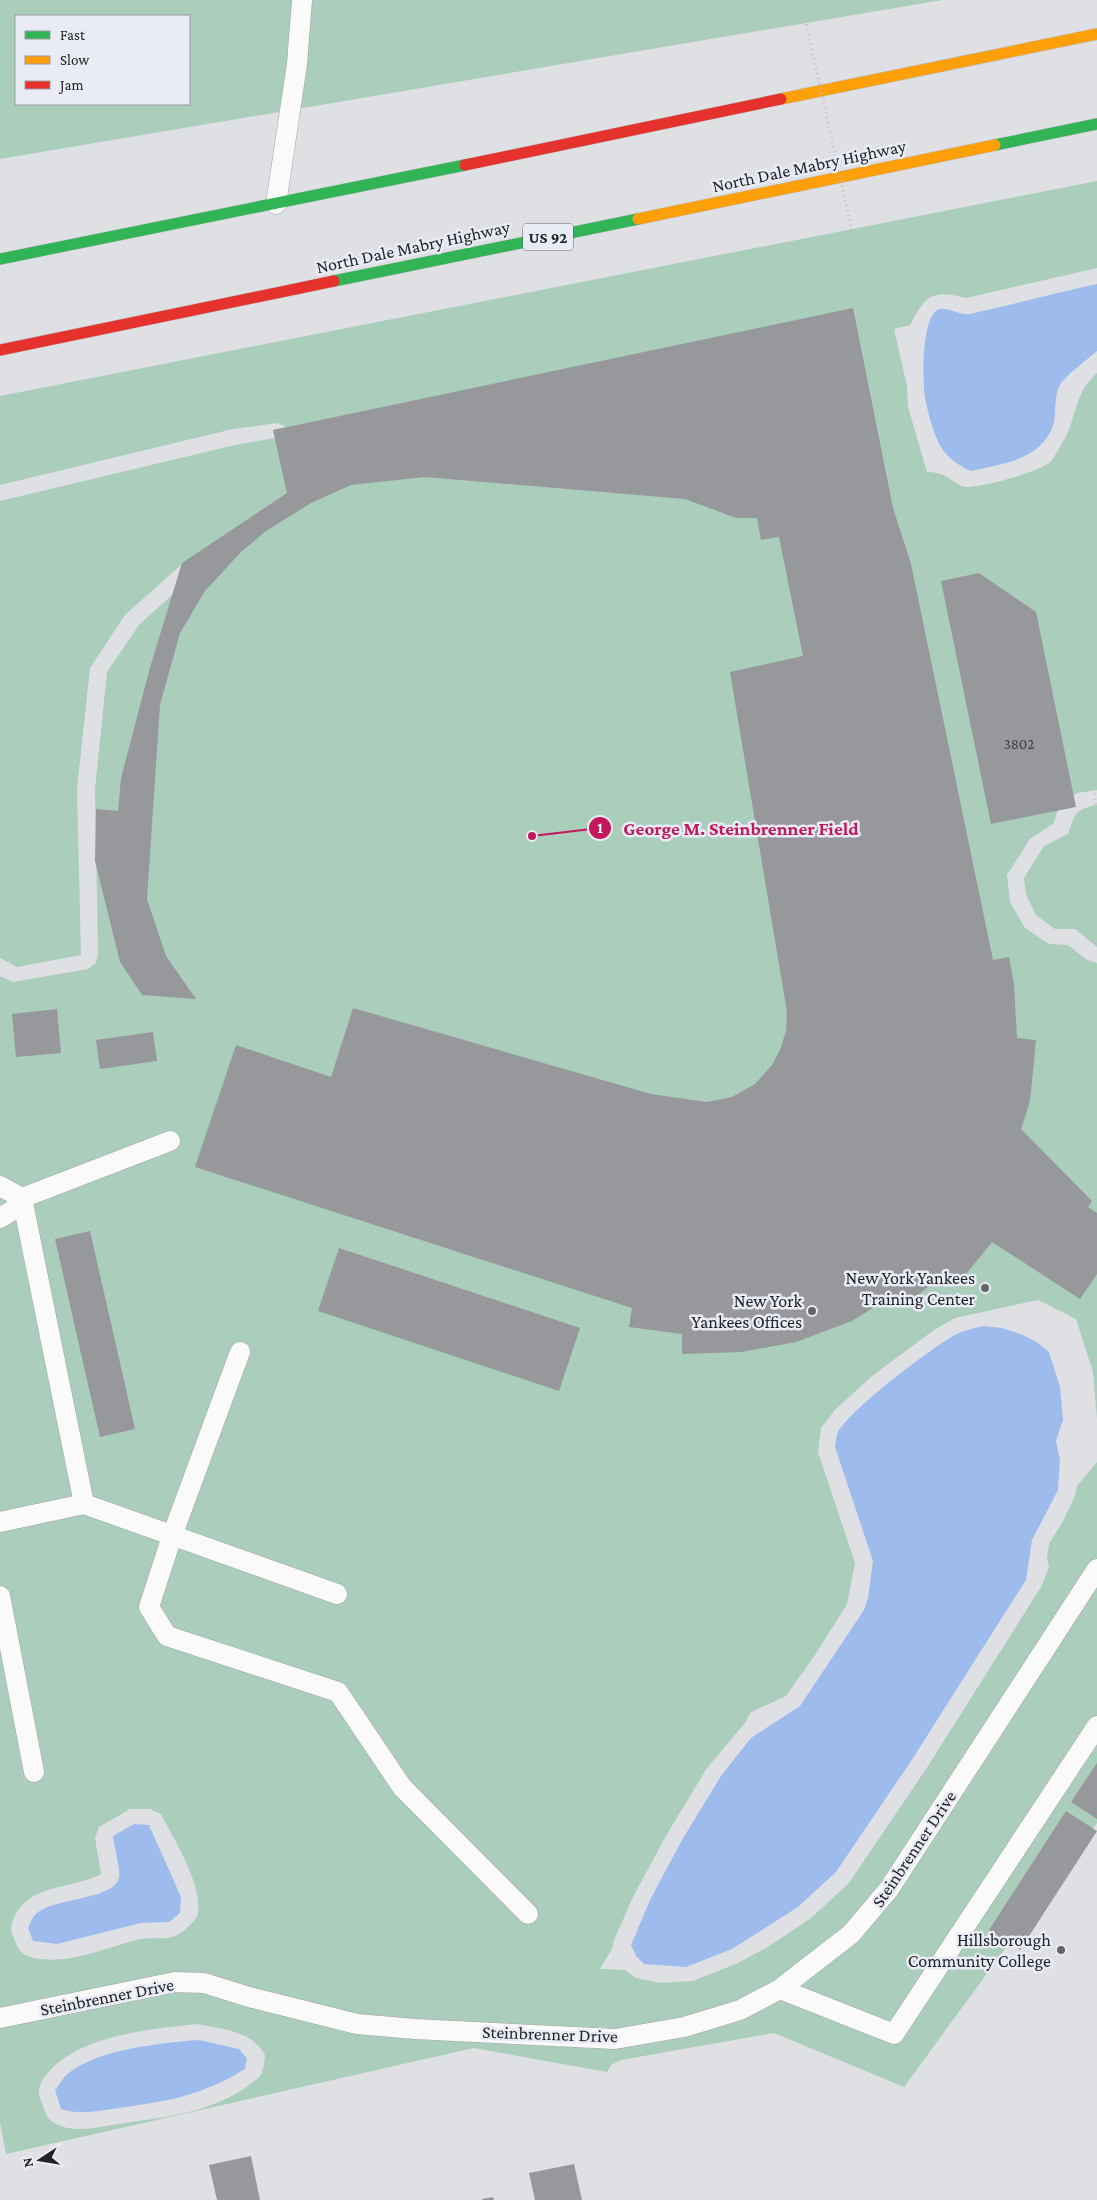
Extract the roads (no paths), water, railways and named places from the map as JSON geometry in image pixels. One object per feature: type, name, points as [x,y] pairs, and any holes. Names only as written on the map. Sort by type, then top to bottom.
[{"type":"main road","points":[[0,259],[276,204],[1097,34]]},
{"type":"main road","name":"North Dale Mabry Highway","points":[[0,350],[1097,124]]},
{"type":"lane","points":[[276,204],[297,64],[302,0]]},
{"type":"lane","points":[[0,1218],[13,1210],[22,1198],[170,1141]]},
{"type":"lane","points":[[0,1186],[22,1198],[84,1504]]},
{"type":"lane","points":[[240,1352],[172,1536],[149,1607],[167,1636],[338,1692],[402,1787],[528,1914]]},
{"type":"lane","points":[[0,1522],[84,1504],[337,1594]]},
{"type":"lane","name":"Steinbrenner Drive","points":[[0,2018],[175,1982],[204,1983],[249,1997],[357,2024],[415,2029],[615,2038],[684,2027],[740,2010],[780,1989],[851,1934],[889,1889],[1091,1593],[1097,1569]]},
{"type":"lane","points":[[0,1596],[34,1772]]},
{"type":"lane","points":[[780,1989],[894,2034],[1097,1726]]},
{"type":"water","points":[[1097,284],[1097,351],[1060,385],[1056,398],[1054,422],[1049,435],[1041,445],[1020,458],[970,471],[950,458],[936,437],[925,395],[925,339],[932,316],[937,310],[944,309],[962,314],[970,314]]},
{"type":"water","points":[[983,1326],[1002,1328],[1023,1335],[1038,1343],[1049,1352],[1060,1387],[1063,1420],[1056,1441],[1060,1460],[1058,1490],[1032,1540],[1026,1580],[913,1758],[836,1872],[798,1907],[732,1949],[686,1967],[644,1964],[636,1956],[631,1945],[650,1900],[682,1840],[721,1776],[751,1738],[800,1706],[864,1610],[868,1598],[873,1561],[835,1447],[838,1432],[859,1408],[912,1364],[957,1334]]},
{"type":"water","points":[[134,1824],[149,1825],[181,1897],[180,1913],[169,1922],[141,1923],[57,1944],[33,1941],[28,1928],[34,1916],[43,1909],[94,1895],[114,1885],[119,1875],[113,1836]]},
{"type":"water","points":[[199,2040],[239,2049],[247,2058],[245,2069],[214,2086],[169,2100],[90,2112],[61,2109],[55,2090],[68,2074],[83,2064],[132,2048]]},
{"type":"place","name":"George M. Steinbrenner Field","points":[[532,836]]},
{"type":"place","name":"New York Yankees Training Center","points":[[985,1288]]},
{"type":"place","name":"New York Yankees Offices","points":[[812,1311]]},
{"type":"place","name":"Hillsborough Community College","points":[[1061,1950]]}]
